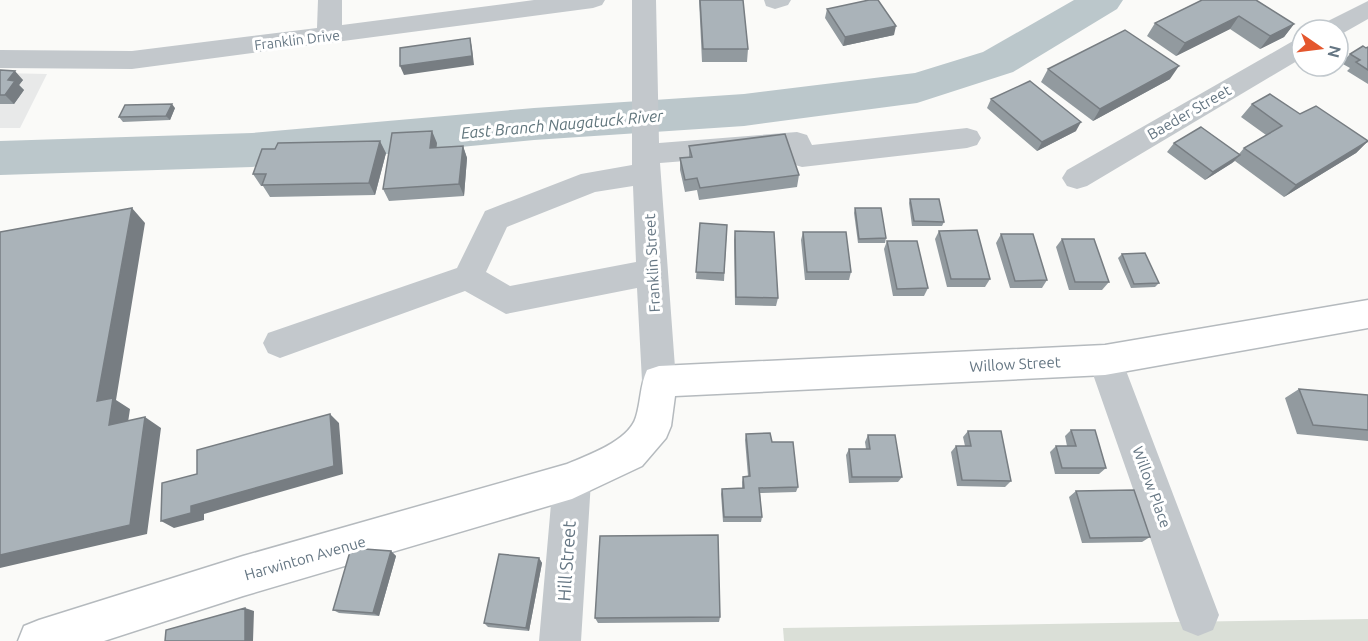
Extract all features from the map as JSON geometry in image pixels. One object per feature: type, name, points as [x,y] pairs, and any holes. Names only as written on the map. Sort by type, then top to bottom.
[{"type":"main road","name":"Willow Street","points":[[659,381],[1105,360],[1368,315]]},
{"type":"main road","name":"Franklin Street","points":[[572,481],[629,454],[653,426],[659,381]]},
{"type":"main road","name":"Harwinton Avenue","points":[[39,641],[243,576],[572,481]]},
{"type":"street","points":[[329,36],[330,0]]},
{"type":"street","name":"Franklin Drive","points":[[0,59],[132,60],[592,0]]},
{"type":"street","name":"Franklin Street","points":[[644,0],[646,158],[659,381]]},
{"type":"street","points":[[1350,19],[1368,9]]},
{"type":"street","name":"Baeder Street","points":[[1077,178],[1290,54]]},
{"type":"street","points":[[280,343],[468,278],[496,219],[646,158],[797,142],[802,157],[967,138]]},
{"type":"street","points":[[468,278],[506,300],[652,272]]},
{"type":"street","name":"Willow Place","points":[[1105,360],[1198,615]]},
{"type":"street","name":"Hill Street","points":[[560,641],[572,481]]},
{"type":"shaded area","points":[[0,73],[47,74],[20,128],[0,128]]},
{"type":"shaded area","points":[[1368,619],[1368,641],[784,641],[783,628]]},
{"type":"building","points":[[700,0],[743,0],[748,49],[703,49]]},
{"type":"building","points":[[878,0],[896,26],[845,37],[827,9]]},
{"type":"building","points":[[1202,0],[1256,0],[1290,21],[1290,26],[1270,36],[1239,16],[1185,43],[1155,23]]},
{"type":"building","points":[[1125,30],[1179,66],[1100,109],[1048,69]]},
{"type":"building","points":[[470,38],[472,56],[400,66],[400,48]]},
{"type":"building","points":[[1363,46],[1368,47],[1368,70],[1356,62],[1360,60],[1350,54]]},
{"type":"building","points":[[0,70],[15,71],[8,80],[15,81],[5,95],[0,95]]},
{"type":"building","points":[[1030,81],[1081,122],[1042,142],[991,99]]},
{"type":"building","points":[[1270,94],[1300,114],[1316,106],[1368,141],[1296,185],[1244,148],[1282,126],[1252,104]]},
{"type":"building","points":[[172,104],[166,116],[119,117],[125,105]]},
{"type":"building","points":[[1201,127],[1240,155],[1213,172],[1174,143]]},
{"type":"building","points":[[432,131],[430,148],[463,146],[459,184],[383,189],[392,133]]},
{"type":"building","points":[[785,134],[799,175],[700,188],[697,178],[685,180],[680,158],[692,157],[689,146]]},
{"type":"building","points":[[380,141],[369,183],[262,185],[266,174],[253,174],[262,149],[275,149],[278,143]]},
{"type":"building","points":[[910,199],[939,199],[944,222],[914,221]]},
{"type":"building","points":[[132,208],[97,401],[113,398],[109,425],[145,417],[130,525],[0,555],[0,232]]},
{"type":"building","points":[[855,208],[881,208],[886,238],[859,239]]},
{"type":"building","points":[[700,223],[727,225],[724,273],[696,272]]},
{"type":"building","points":[[977,230],[990,279],[951,279],[939,231]]},
{"type":"building","points":[[735,231],[774,232],[778,298],[736,297]]},
{"type":"building","points":[[803,232],[846,232],[851,272],[807,272]]},
{"type":"building","points":[[1001,234],[1033,234],[1047,280],[1015,281]]},
{"type":"building","points":[[1062,239],[1094,239],[1109,282],[1075,282]]},
{"type":"building","points":[[887,241],[917,241],[928,288],[897,289]]},
{"type":"building","points":[[1145,253],[1159,283],[1134,284],[1122,254]]},
{"type":"building","points":[[1299,389],[1368,395],[1368,430],[1313,425]]},
{"type":"building","points":[[330,414],[334,466],[191,506],[191,513],[161,521],[162,483],[197,474],[197,450]]},
{"type":"building","points":[[1071,430],[1095,430],[1106,468],[1062,468],[1056,446],[1076,446]]},
{"type":"building","points":[[968,431],[1001,431],[1011,481],[962,480],[956,446],[971,446]]},
{"type":"building","points":[[770,433],[772,442],[793,442],[798,487],[759,488],[762,517],[724,517],[722,489],[744,488],[743,477],[750,476],[746,434]]},
{"type":"building","points":[[868,435],[895,435],[902,477],[852,477],[849,449],[870,449]]},
{"type":"building","points":[[1134,490],[1150,537],[1090,538],[1076,491]]},
{"type":"building","points":[[718,535],[720,617],[595,618],[600,536]]},
{"type":"building","points":[[351,548],[391,551],[373,613],[333,610]]},
{"type":"building","points":[[499,554],[539,558],[526,628],[484,623]]},
{"type":"building","points":[[245,608],[245,641],[165,641],[166,630]]},
{"type":"waterway","name":"East Branch Naugatuck River","points":[[0,158],[252,150],[534,124],[744,110],[917,88],[998,62],[1103,0]]}]
